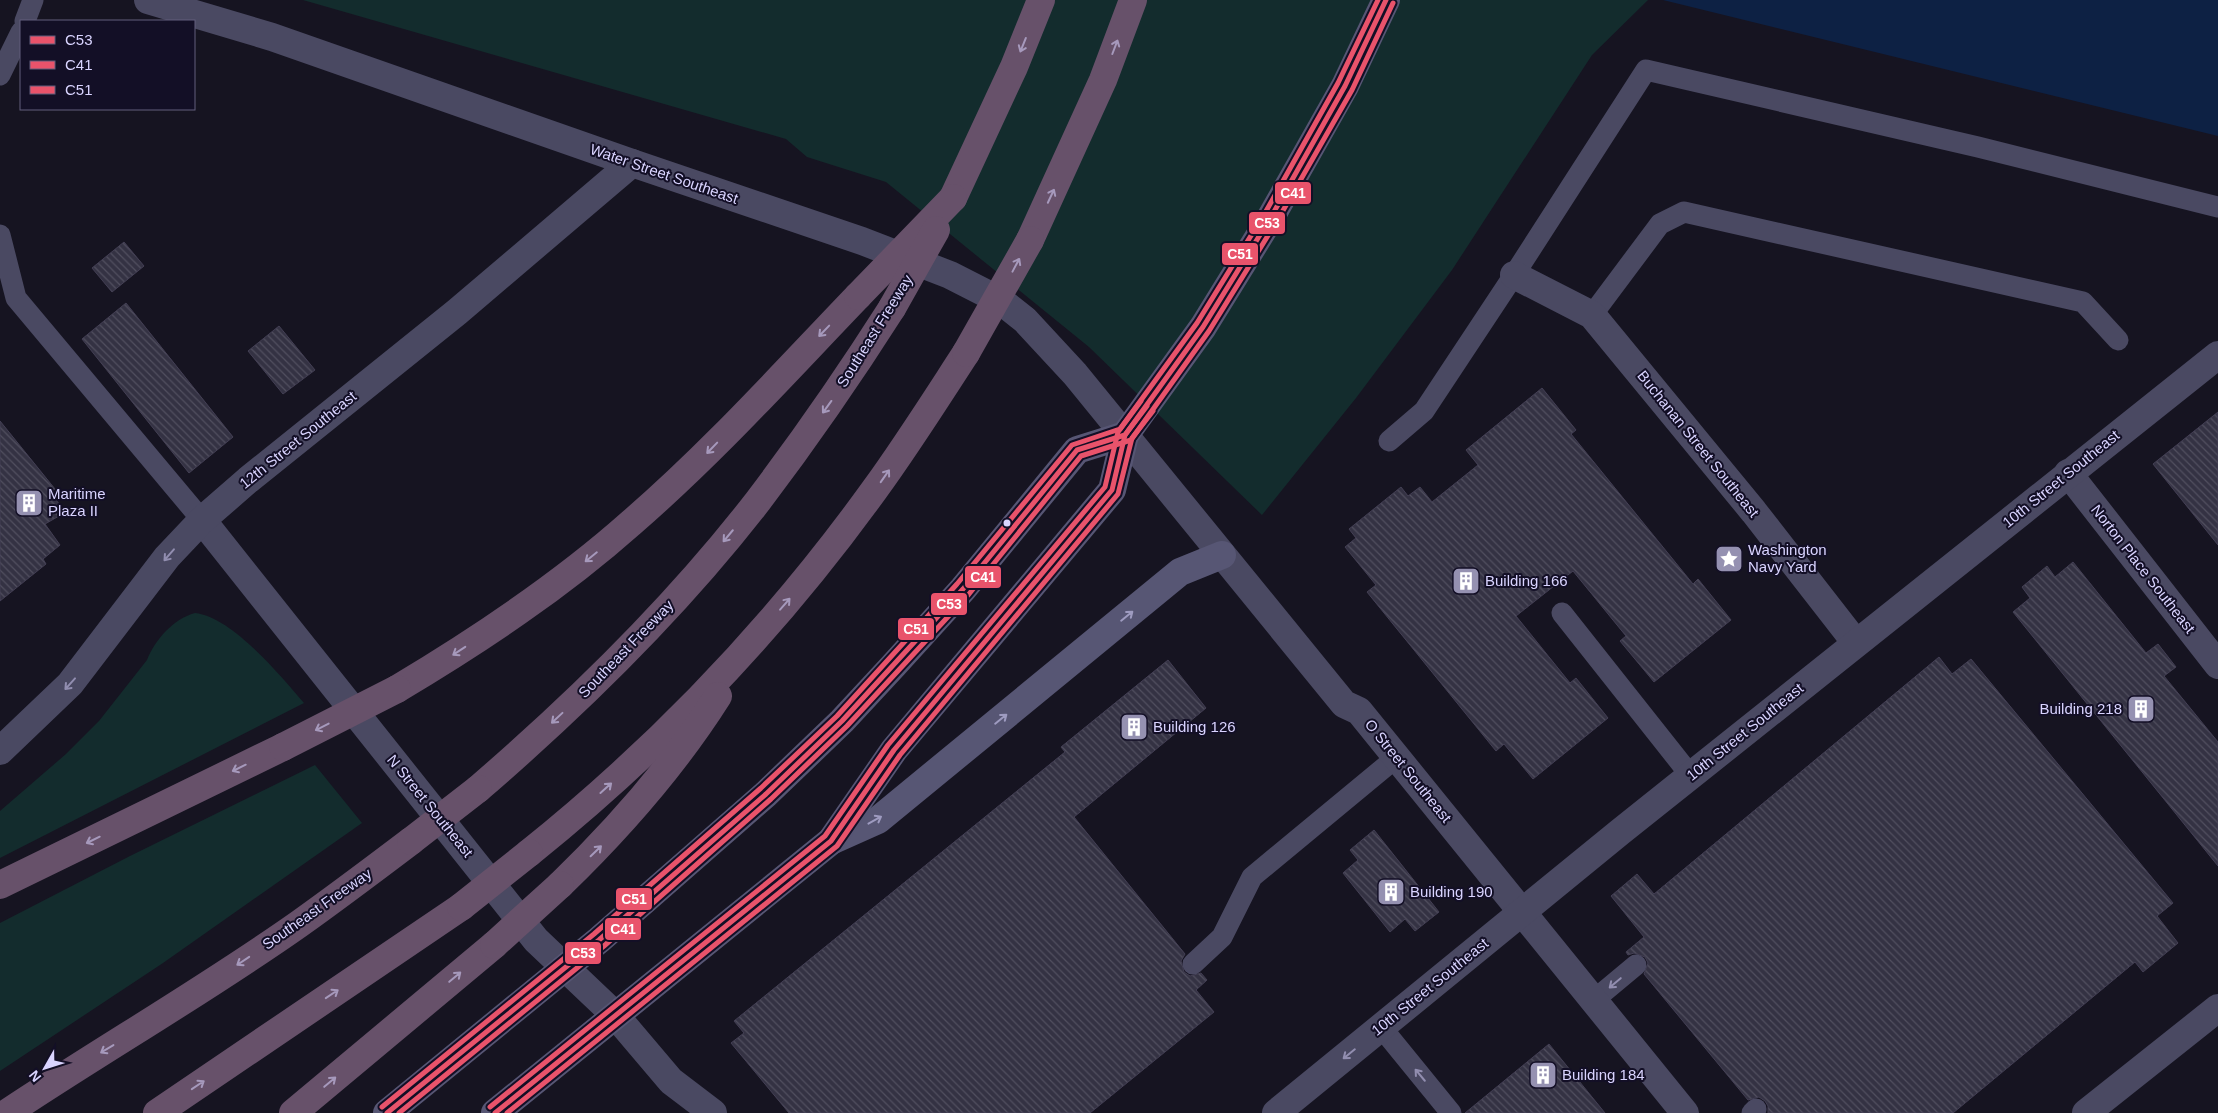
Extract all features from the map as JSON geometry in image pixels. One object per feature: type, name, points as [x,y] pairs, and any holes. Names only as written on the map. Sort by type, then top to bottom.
[{"type":"highway","name":"Southeast Freeway","points":[[7,1113],[75,1068],[151,1022],[298,924],[411,841],[478,788],[584,694],[673,600],[757,502],[833,398],[892,308],[953,198],[992,116],[1042,0]]},
{"type":"highway","points":[[158,1113],[461,907],[573,818],[664,734],[753,641],[801,584],[874,490],[966,354],[1030,240],[1099,88],[1133,0]]},
{"type":"highway","points":[[0,885],[283,747],[397,689],[534,601],[630,525],[695,465],[953,198]]},
{"type":"highway","points":[[293,1113],[494,944],[604,842],[675,760],[753,641]]},
{"type":"main road","points":[[831,841],[894,750],[1112,490],[1125,435],[1198,335],[1238,272],[1345,86],[1386,0]]},
{"type":"main road","points":[[387,1113],[566,967],[766,794],[842,721],[963,589],[1077,450],[1125,435]]},
{"type":"main road","points":[[495,1113],[831,841],[878,820],[1180,572],[1222,555]]},
{"type":"street","name":"Water Street Southeast","points":[[148,0],[272,37],[862,242],[980,289],[1001,301],[1048,343],[1125,435]]},
{"type":"street","name":"12th Street Southeast","points":[[0,751],[70,684],[162,564],[202,520],[457,312],[632,163]]},
{"type":"street","name":"Buchanan Street Southeast","points":[[1514,275],[1592,315],[1754,512],[1856,643]]},
{"type":"street","name":"10th Street Southeast","points":[[1276,1113],[1522,912],[2218,354]]},
{"type":"street","name":"O Street Southeast","points":[[1125,435],[1344,704],[1360,711],[1685,1113]]},
{"type":"street","name":"Norton Place Southeast","points":[[2068,473],[2218,665]]},
{"type":"street","name":"N Street Southeast","points":[[202,520],[536,940],[615,1015],[671,1081],[713,1113]]},
{"type":"street","points":[[2086,1113],[2218,1008]]},
{"type":"street","name":"N Street Southeast","points":[[671,1081],[680,1113]]},
{"type":"lane","points":[[26,20],[33,0]]},
{"type":"lane","points":[[0,75],[20,34]]},
{"type":"lane","points":[[1389,441],[1424,410],[1514,275],[1646,70],[1978,147],[2218,206]]},
{"type":"lane","points":[[1592,315],[1660,224],[1684,212],[2083,302],[2118,340]]},
{"type":"lane","points":[[0,235],[16,298],[202,520]]},
{"type":"lane","points":[[1562,613],[1691,776]]},
{"type":"lane","points":[[1194,964],[1222,937],[1252,876],[1397,757]]},
{"type":"lane","points":[[1594,1000],[1636,965]]},
{"type":"lane","points":[[1380,1027],[1451,1113]]},
{"type":"green space","points":[[303,0],[1648,0],[1592,55],[1452,270],[1356,398],[1262,515],[1089,347],[886,182],[807,157],[786,139]]},
{"type":"green space","points":[[195,613],[209,617],[239,636],[269,663],[304,703],[0,858],[0,811],[66,754],[99,721],[147,660],[150,652],[166,631],[179,620]]},
{"type":"green space","points":[[315,765],[362,823],[163,963],[0,1071],[0,923],[130,856]]},
{"type":"water","points":[[1663,0],[2218,0],[2218,136]]},
{"type":"building","points":[[124,242],[144,266],[112,292],[92,268]]},
{"type":"building","points":[[126,303],[233,437],[189,473],[82,339]]},
{"type":"building","points":[[279,326],[315,370],[283,394],[248,351]]},
{"type":"building","name":"Building 166","points":[[1542,388],[1576,430],[1571,434],[1693,584],[1698,579],[1731,620],[1654,682],[1620,641],[1626,636],[1573,571],[1516,616],[1570,683],[1576,678],[1608,718],[1533,779],[1504,744],[1496,751],[1367,592],[1376,585],[1345,547],[1356,538],[1349,529],[1401,487],[1408,496],[1420,487],[1432,502],[1478,465],[1466,450]]},
{"type":"building","points":[[2218,412],[2218,545],[2153,464]]},
{"type":"building","name":"Maritime Plaza II","points":[[0,421],[55,489],[50,493],[66,512],[45,524],[60,545],[43,559],[46,564],[0,601]]},
{"type":"building","name":"Building 218","points":[[2073,562],[2146,653],[2158,644],[2176,667],[2164,676],[2218,742],[2218,866],[2013,612],[2030,598],[2022,587],[2047,566],[2055,577]]},
{"type":"building","points":[[1939,657],[1952,674],[1971,659],[2173,903],[2157,916],[2178,943],[2143,972],[2135,962],[1953,1113],[1768,1113],[1768,1106],[1759,1097],[1748,1100],[1644,974],[1648,963],[1645,957],[1634,953],[1628,955],[1626,952],[1644,937],[1611,896],[1637,874],[1654,894]]},
{"type":"building","points":[[1168,660],[1206,708],[1074,817],[1185,954],[1181,961],[1184,972],[1190,976],[1201,973],[1207,980],[1196,990],[1214,1012],[1090,1113],[789,1113],[731,1043],[744,1033],[734,1021],[1065,752],[1061,747]]},
{"type":"building","name":"Building 190","points":[[1374,830],[1439,912],[1415,931],[1405,919],[1390,932],[1343,873],[1358,860],[1350,850]]},
{"type":"building","name":"Building 184","points":[[1549,1044],[1605,1113],[1465,1113]]},
{"type":"transit line","name":"C51","points":[[382,1107],[594,934],[761,788],[837,716],[957,584],[1072,445],[1120,429],[1197,323],[1265,213],[1338,83],[1378,0]]},
{"type":"transit line","name":"C53","points":[[387,1113],[599,940],[766,794],[842,721],[963,589],[1077,450],[1125,435],[1203,327],[1271,217],[1345,86],[1386,0]]},
{"type":"transit line","name":"C41","points":[[399,1113],[604,946],[771,799],[847,726],[969,594],[1081,456],[1131,440],[1209,331],[1277,221],[1352,90],[1393,3]]},
{"type":"transit line","name":"C51","points":[[490,1107],[825,836],[888,745],[1105,487],[1118,432],[1141,401]]},
{"type":"transit line","name":"C53","points":[[495,1113],[831,841],[894,750],[1112,490],[1125,435],[1147,406]]},
{"type":"transit line","name":"C41","points":[[507,1113],[837,846],[900,755],[1118,494],[1132,438],[1153,411]]},
{"type":"place","name":"Maritime Plaza II","points":[[29,503]]},
{"type":"place","name":"Washington Navy Yard","points":[[1729,559]]},
{"type":"place","name":"Building 166","points":[[1466,581]]},
{"type":"place","name":"Building 218","points":[[2141,709]]},
{"type":"place","name":"Building 126","points":[[1134,727]]},
{"type":"place","name":"Building 190","points":[[1391,892]]},
{"type":"place","name":"Building 184","points":[[1543,1075]]}]
